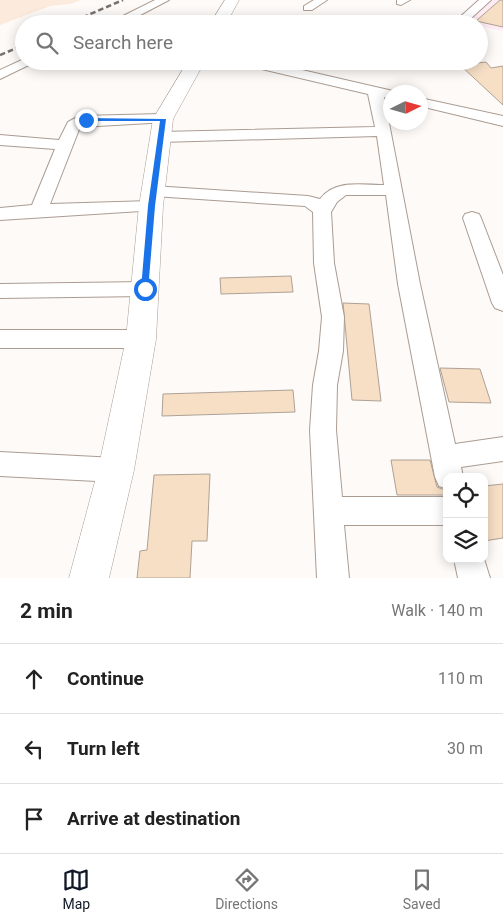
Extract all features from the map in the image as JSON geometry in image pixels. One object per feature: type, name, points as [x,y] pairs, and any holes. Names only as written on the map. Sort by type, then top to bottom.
[{"type":"street","points":[[132,15],[164,0]]},
{"type":"street","points":[[223,15],[232,0]]},
{"type":"street","points":[[308,8],[322,0]]},
{"type":"street","points":[[469,15],[486,0]]},
{"type":"street","points":[[0,75],[15,68]]},
{"type":"street","points":[[89,578],[116,470],[141,339],[152,199],[162,128],[192,70]]},
{"type":"street","points":[[283,70],[383,93]]},
{"type":"street","points":[[428,104],[500,120],[503,135]]},
{"type":"street","points":[[39,210],[65,145],[74,125],[79,121],[162,128],[384,131],[408,284],[448,467],[503,449]]},
{"type":"street","points":[[0,140],[65,145]]},
{"type":"street","points":[[322,212],[336,192],[357,189],[394,190]]},
{"type":"street","points":[[0,214],[152,199],[308,201],[318,205],[322,212],[324,263],[333,317],[331,351],[325,385],[323,430],[333,578]]},
{"type":"street","points":[[472,218],[503,303]]},
{"type":"street","points":[[0,291],[145,289]]},
{"type":"street","points":[[0,339],[141,339]]},
{"type":"street","points":[[0,464],[116,470]]},
{"type":"street","points":[[328,512],[443,511]]},
{"type":"street","points":[[470,563],[474,578]]},
{"type":"shaded area","points":[[0,0],[81,0],[70,4],[50,6],[26,15],[15,15],[15,19],[0,25]]},
{"type":"shaded area","points":[[493,0],[503,0],[503,31],[488,28],[488,15],[475,15]]},
{"type":"building","points":[[500,0],[503,0],[503,27],[488,24],[488,15],[483,15]]},
{"type":"building","points":[[488,64],[491,68],[503,66],[503,105],[465,70],[488,70]]},
{"type":"building","points":[[291,276],[293,292],[221,294],[220,278]]},
{"type":"building","points":[[343,303],[369,304],[381,401],[352,400]]},
{"type":"building","points":[[440,368],[480,369],[491,403],[449,402]]},
{"type":"building","points":[[293,390],[295,412],[162,416],[163,394]]},
{"type":"building","points":[[391,460],[430,460],[437,487],[443,489],[443,495],[397,495]]},
{"type":"building","points":[[210,474],[207,541],[192,541],[190,578],[137,578],[140,551],[147,550],[154,475]]},
{"type":"building","points":[[503,484],[503,538],[488,540],[488,518],[488,486]]},
{"type":"railway","points":[[88,15],[123,0]]},
{"type":"railway","points":[[0,55],[15,49]]},
{"type":"route","points":[[86,120],[163,119],[151,206],[145,289]]}]
